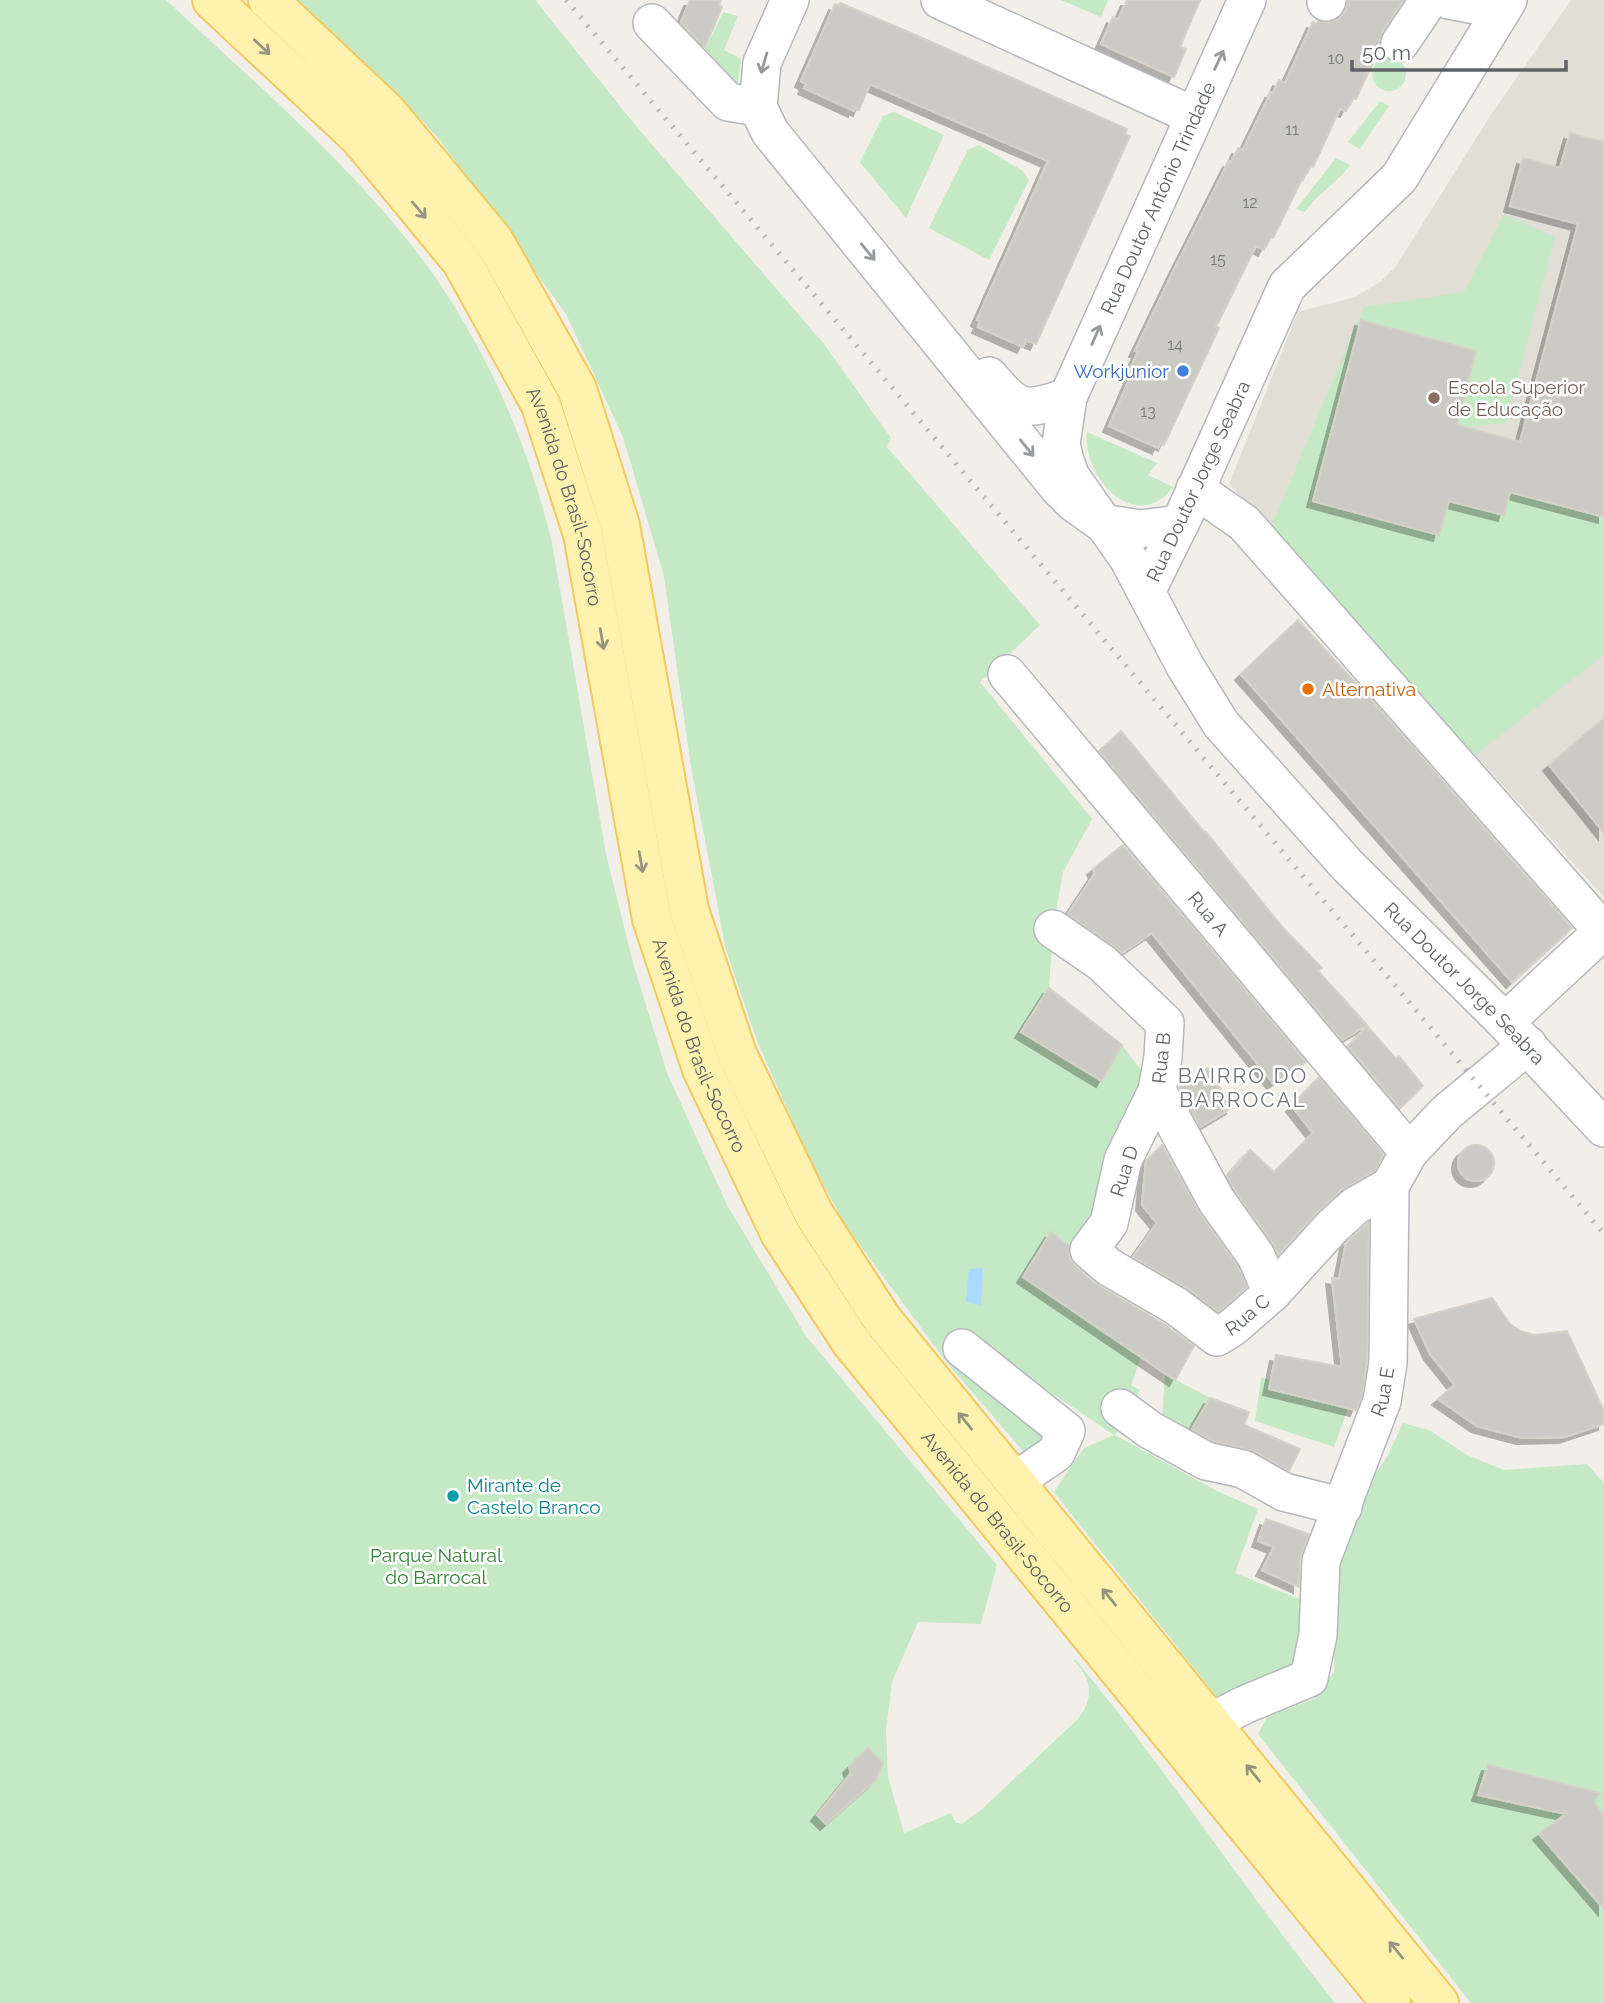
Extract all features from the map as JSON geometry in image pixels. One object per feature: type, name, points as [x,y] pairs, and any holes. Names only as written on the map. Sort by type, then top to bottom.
[{"type":"main road","name":"Avenida do Brasil-Socorro","points":[[212,0],[359,137],[463,262],[541,405],[583,534],[652,919],[702,1069],[780,1233],[860,1352],[1391,2003]]},
{"type":"main road","name":"Avenida do Brasil-Socorro","points":[[268,0],[386,111],[494,241],[577,389],[620,525],[689,910],[737,1054],[814,1214],[882,1319],[1439,2003]]},
{"type":"street","points":[[790,0],[762,63],[758,107],[770,132],[1073,503],[1102,523],[1140,529],[1180,524]]},
{"type":"street","points":[[940,0],[1194,116]]},
{"type":"street","name":"Rua Doutor António Trindade","points":[[1146,592],[1128,558],[1071,477],[1061,444],[1068,397],[1247,0]]},
{"type":"street","points":[[1400,43],[1429,0]]},
{"type":"street","points":[[1449,0],[1505,5]]},
{"type":"street","name":"Rua Doutor Jorge Seabra","points":[[1505,5],[1399,178],[1287,286],[1180,524],[1146,592],[1185,666],[1221,724],[1347,865],[1517,1033],[1604,1128]]},
{"type":"street","points":[[652,23],[728,102],[758,107]]},
{"type":"street","points":[[923,321],[950,330],[1007,398],[1020,405],[1037,407],[1068,397]]},
{"type":"street","name":"Rua E","points":[[1195,489],[1244,523],[1603,931],[1517,1033],[1409,1152],[1390,1186],[1388,1363],[1382,1401],[1321,1562],[1318,1635],[1309,1678],[1211,1722]]},
{"type":"street","name":"Rua A","points":[[1007,674],[1409,1152]]},
{"type":"street","name":"Rua B","points":[[1053,929],[1102,963],[1165,1023],[1157,1091],[1216,1200],[1256,1256],[1272,1293]]},
{"type":"street","name":"Rua D","points":[[1089,1250],[1109,1223],[1124,1160],[1157,1091]]},
{"type":"street","name":"Rua C","points":[[1089,1250],[1109,1267],[1176,1306],[1217,1337],[1233,1327],[1272,1293],[1354,1206],[1390,1186]]},
{"type":"street","points":[[962,1348],[1066,1431],[1056,1453],[1015,1481]]},
{"type":"street","points":[[1120,1408],[1150,1430],[1206,1461],[1243,1469],[1284,1492],[1343,1507]]},
{"type":"shaded area","name":"Escola Superior de Educação","points":[[1571,0],[1604,0],[1604,897],[1229,484],[1298,312],[1355,297],[1380,282],[1396,266],[1492,113]]},
{"type":"green space","name":"Parque Natural do Barrocal","points":[[0,0],[166,0],[273,98],[376,202],[435,277],[474,339],[491,372],[520,438],[552,543],[606,854],[633,963],[667,1073],[727,1205],[806,1336],[997,1565],[981,1624],[918,1622],[892,1682],[886,1730],[888,1777],[904,1833],[951,1813],[956,1823],[962,1824],[982,1809],[1077,1720],[1086,1705],[1089,1690],[1085,1675],[1075,1659],[1142,1744],[1269,1918],[1335,2003],[0,2003]]},
{"type":"green space","points":[[292,0],[535,0],[636,126],[824,344],[891,438],[887,447],[1040,625],[980,682],[1092,819],[1063,872],[1053,929],[1049,988],[1021,1031],[1102,1081],[1122,1045],[1157,1091],[1082,1256],[1051,1232],[1023,1277],[1141,1357],[1131,1385],[1140,1390],[1115,1435],[1219,1492],[1258,1509],[1235,1573],[1304,1601],[1309,1678],[1229,1712],[1054,1492],[1084,1448],[1114,1435],[955,1328],[951,1334],[1053,1441],[1023,1451],[948,1364],[845,1225],[808,1156],[758,1043],[726,950],[691,767],[664,576],[623,437],[566,314],[439,139],[389,85]]},
{"type":"green space","points":[[1061,0],[1108,0],[1101,17]]},
{"type":"green space","points":[[723,12],[738,16],[724,50],[741,59],[737,90],[701,58]]},
{"type":"green space","points":[[1389,57],[1401,62],[1406,74],[1401,86],[1389,91],[1377,86],[1372,74],[1377,62]]},
{"type":"green space","points":[[1380,101],[1389,106],[1360,149],[1348,142]]},
{"type":"green space","points":[[894,112],[944,135],[906,218],[860,162],[883,116]]},
{"type":"green space","points":[[979,145],[1023,171],[1029,180],[989,260],[929,228],[968,150]]},
{"type":"green space","points":[[1336,158],[1350,165],[1305,212],[1296,209]]},
{"type":"green space","points":[[1504,214],[1555,237],[1506,423],[1452,428],[1439,484],[1501,477],[1604,504],[1604,655],[1475,755],[1270,530],[1364,307],[1464,292]]},
{"type":"green space","points":[[1087,432],[1157,463],[1148,475],[1173,487],[1158,501],[1143,505],[1128,503],[1114,495],[1093,466]]},
{"type":"green space","points":[[1165,1374],[1210,1398],[1188,1437],[1161,1436]]},
{"type":"green space","points":[[1261,1378],[1271,1380],[1269,1389],[1348,1408],[1334,1447],[1255,1421]]},
{"type":"green space","points":[[1403,1423],[1431,1431],[1467,1455],[1504,1470],[1587,1464],[1604,1483],[1604,2003],[1471,2003],[1258,1734],[1267,1717],[1315,1698],[1334,1672],[1336,1568],[1362,1494],[1387,1457]]},
{"type":"water","points":[[983,1268],[981,1305],[966,1302],[969,1269]]},
{"type":"building","points":[[690,0],[721,0],[719,5],[722,7],[705,47],[681,23]]},
{"type":"building","points":[[1127,0],[1200,0],[1180,47],[1186,49],[1174,77],[1101,44],[1113,17],[1118,20]]},
{"type":"building","points":[[1348,0],[1404,0],[1382,32],[1380,48],[1356,99],[1353,98],[1346,111],[1340,109],[1313,167],[1310,166],[1302,179],[1273,238],[1271,237],[1264,250],[1256,246],[1216,327],[1219,328],[1164,445],[1160,443],[1158,448],[1109,426],[1130,378],[1127,376],[1138,352],[1135,351],[1229,161],[1231,162],[1238,148],[1243,150],[1279,80],[1285,83],[1313,22],[1328,23],[1337,20],[1345,11]]},
{"type":"building","points":[[840,3],[1127,129],[1125,134],[1130,136],[1036,344],[1026,340],[1023,347],[978,327],[980,322],[977,320],[1048,161],[870,84],[859,110],[855,108],[854,111],[804,88],[806,84],[801,81],[835,4],[839,6]]},
{"type":"building","points":[[1570,133],[1604,142],[1604,517],[1510,492],[1504,515],[1449,501],[1439,535],[1313,501],[1361,320],[1476,351],[1457,425],[1520,442],[1578,224],[1510,206],[1523,158],[1560,168]]},
{"type":"building","points":[[1298,620],[1572,928],[1512,982],[1241,674]]},
{"type":"building","points":[[1604,718],[1604,833],[1549,765]]},
{"type":"building","points":[[1121,731],[1283,928],[1322,968],[1318,971],[1367,1025],[1342,1040],[1099,751]]},
{"type":"building","points":[[1123,845],[1306,1062],[1273,1083],[1152,933],[1122,953],[1068,914],[1095,873],[1093,869]]},
{"type":"building","points":[[1049,988],[1122,1045],[1102,1081],[1021,1032]]},
{"type":"building","points":[[1367,1026],[1396,1059],[1399,1056],[1423,1086],[1400,1108],[1348,1046]]},
{"type":"building","points":[[1208,1068],[1232,1108],[1200,1127],[1179,1087]]},
{"type":"building","points":[[1319,1077],[1384,1154],[1375,1171],[1341,1190],[1278,1255],[1227,1176],[1250,1150],[1274,1172],[1313,1133],[1292,1106]]},
{"type":"building","points":[[1162,1145],[1198,1210],[1238,1266],[1247,1287],[1218,1312],[1187,1288],[1133,1257],[1157,1223],[1142,1205],[1146,1161]]},
{"type":"building","points":[[1476,1145],[1489,1150],[1494,1163],[1489,1176],[1476,1181],[1463,1176],[1458,1163],[1463,1150]]},
{"type":"building","points":[[1369,1222],[1367,1361],[1362,1396],[1356,1410],[1269,1389],[1276,1355],[1342,1367],[1332,1278],[1339,1279],[1346,1243]]},
{"type":"building","points":[[1051,1232],[1069,1246],[1069,1257],[1075,1266],[1095,1283],[1164,1324],[1194,1346],[1175,1380],[1023,1277]]},
{"type":"building","points":[[1492,1298],[1510,1324],[1520,1331],[1534,1335],[1567,1331],[1604,1411],[1604,1424],[1565,1437],[1522,1438],[1477,1426],[1438,1399],[1455,1385],[1430,1354],[1414,1319]]},
{"type":"building","points":[[1210,1398],[1249,1412],[1244,1425],[1300,1449],[1289,1471],[1253,1451],[1213,1441],[1192,1429]]},
{"type":"building","points":[[1266,1519],[1309,1534],[1300,1560],[1299,1587],[1262,1570],[1274,1547],[1258,1541]]},
{"type":"building","points":[[868,1748],[883,1763],[876,1780],[826,1824],[817,1815],[851,1773],[849,1767]]},
{"type":"building","points":[[1488,1765],[1600,1793],[1594,1802],[1604,1816],[1604,1909],[1539,1834],[1566,1814],[1478,1795]]},
{"type":"railway","points":[[566,0],[1604,1234]]},
{"type":"place","name":"Workjunior","points":[[1183,371]]},
{"type":"place","name":"Escola Superior de Educação","points":[[1434,398]]},
{"type":"place","name":"Alternativa","points":[[1308,689]]},
{"type":"place","name":"Mirante de Castelo Branco","points":[[453,1496]]},
{"type":"district","name":"BAIRRO DO BARROCAL","points":[[1243,1088]]}]
